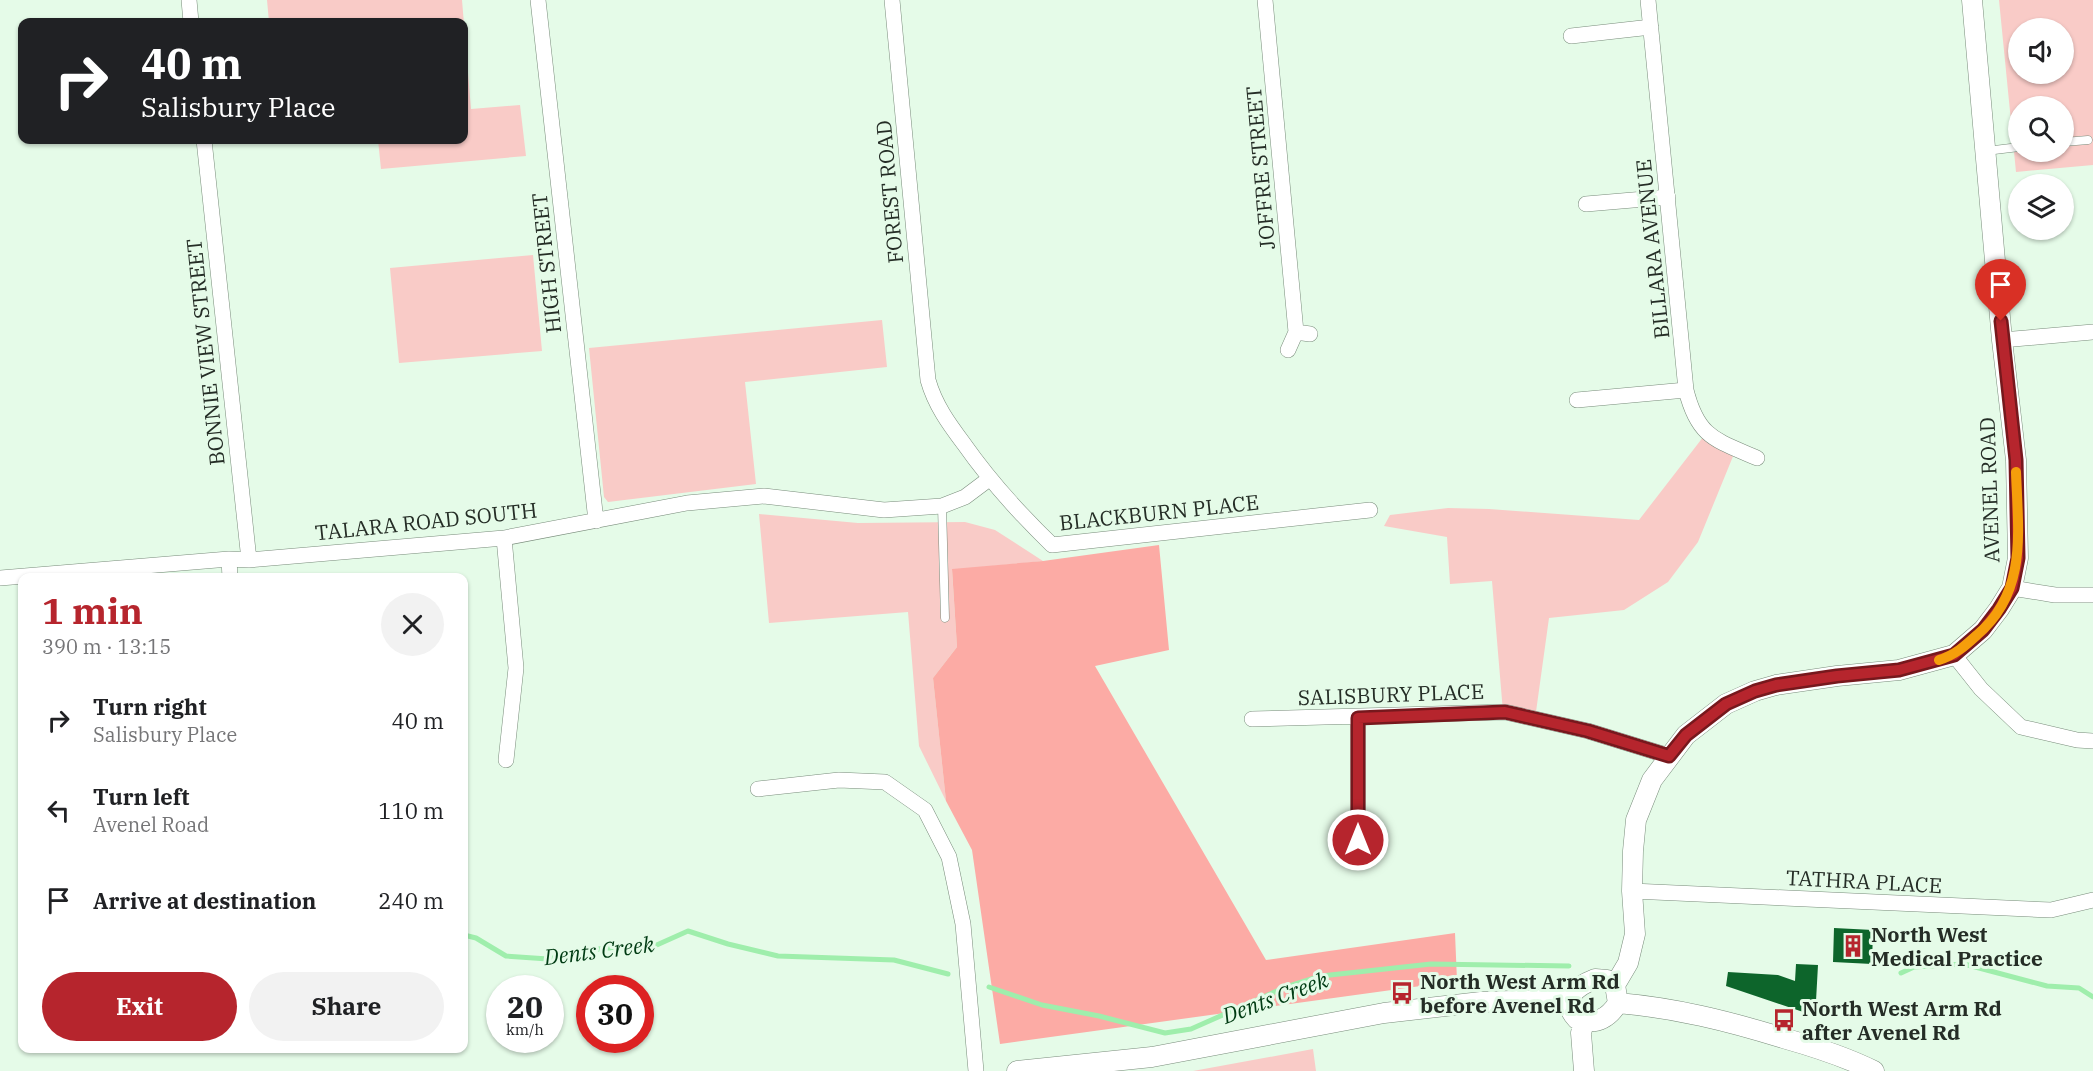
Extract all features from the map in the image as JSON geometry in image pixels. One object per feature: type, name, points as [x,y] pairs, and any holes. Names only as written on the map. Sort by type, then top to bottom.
[{"type":"street","points":[[189,0],[191,18]]},
{"type":"street","name":"HIGH STREET","points":[[538,0],[596,521]]},
{"type":"street","name":"FOREST ROAD","points":[[892,0],[928,380]]},
{"type":"street","name":"JOFFRE STREET","points":[[1265,0],[1303,333],[1288,350]]},
{"type":"street","name":"BILLARA AVENUE","points":[[1648,0],[1686,390],[1699,426],[1715,440],[1757,458]]},
{"type":"street","name":"AVENEL ROAD","points":[[1616,994],[1628,963],[1635,934],[1632,891],[1636,820],[1652,780],[1686,735],[1726,704],[1755,691],[1776,685],[1837,676],[1899,670],[1954,655],[1983,630],[2012,588],[2018,558],[2016,460],[2002,340],[1972,0]]},
{"type":"street","points":[[1571,36],[1651,27]]},
{"type":"street","name":"BONNIE VIEW STREET","points":[[204,144],[249,560]]},
{"type":"street","points":[[1586,204],[1668,197]]},
{"type":"street","points":[[2002,340],[2093,332]]},
{"type":"street","name":"BLACKBURN PLACE","points":[[928,380],[932,394],[945,418],[989,479],[1017,511],[1052,545],[1370,510]]},
{"type":"street","points":[[1577,400],[1686,390]]},
{"type":"street","name":"TALARA ROAD SOUTH","points":[[60,573],[229,559],[249,560],[504,538],[687,503],[764,496],[884,510],[942,506],[965,497],[989,479]]},
{"type":"street","points":[[504,538],[516,668],[506,760]]},
{"type":"street","points":[[229,559],[230,573]]},
{"type":"street","name":"TALARA ROAD SOUTH","points":[[0,578],[18,577]]},
{"type":"street","points":[[2012,588],[2055,595],[2093,595]]},
{"type":"street","points":[[1954,655],[1981,689],[2021,727],[2077,740],[2093,741]]},
{"type":"street","name":"SALISBURY PLACE","points":[[1252,720],[1505,712],[1588,731],[1669,756]]},
{"type":"street","points":[[1358,718],[1358,840]]},
{"type":"street","points":[[759,789],[839,780],[885,782],[925,810],[949,857],[963,924],[976,1071]]},
{"type":"street","name":"TATHRA PLACE","points":[[1632,891],[2051,910],[2093,900]]},
{"type":"street","points":[[1616,994],[1611,1013],[1602,1020],[1584,1022],[1576,1019],[1569,1007],[1570,999],[1578,987],[1596,979],[1607,980],[1616,994],[1704,1015],[1837,1054],[1874,1071]]},
{"type":"street","points":[[1017,1071],[1152,1057],[1384,1013],[1481,1002],[1570,999]]},
{"type":"street","points":[[1584,1022],[1581,1033],[1584,1071]]},
{"type":"lane","points":[[2074,141],[2088,140]]},
{"type":"lane","points":[[1986,151],[2008,148]]},
{"type":"lane","points":[[942,506],[945,618]]},
{"type":"shaded area","points":[[267,0],[462,0],[464,18],[269,18]]},
{"type":"shaded area","points":[[1999,0],[2093,0],[2093,165],[2016,172],[2015,162],[2074,162],[2074,96],[2008,96]]},
{"type":"shaded area","points":[[468,73],[471,109],[520,105],[526,156],[381,169],[378,144],[468,144]]},
{"type":"shaded area","points":[[533,255],[542,351],[399,363],[390,268]]},
{"type":"shaded area","points":[[882,320],[887,367],[745,382],[756,484],[608,502],[604,497],[589,348]]},
{"type":"shaded area","points":[[1707,432],[1736,449],[1698,542],[1668,582],[1624,610],[1549,618],[1535,719],[1503,712],[1492,581],[1450,584],[1447,537],[1384,526],[1390,515],[1448,508],[1639,520]]},
{"type":"shaded area","points":[[759,514],[858,523],[965,522],[995,530],[1043,561],[952,570],[957,647],[933,678],[946,801],[919,746],[908,612],[769,623]]},
{"type":"shaded area","points":[[1159,545],[1169,650],[1095,666],[1266,960],[1455,933],[1457,981],[1000,1044],[972,850],[946,801],[933,678],[957,647],[952,569],[1043,561]]},
{"type":"shaded area","points":[[1313,1049],[1316,1071],[1193,1071]]},
{"type":"building","name":"North West Medical Practice","points":[[1834,928],[1873,930],[1872,964],[1833,962]]},
{"type":"building","points":[[1796,964],[1818,965],[1816,1001],[1819,1001],[1818,1017],[1726,986],[1728,972],[1778,975],[1795,981]]},
{"type":"waterway","name":"Dents Creek","points":[[468,936],[476,938],[506,956],[548,959],[604,948],[650,948],[688,931],[728,944],[778,956],[894,960],[948,974]]},
{"type":"waterway","name":"Dents Creek","points":[[989,987],[1042,1005],[1099,1016],[1165,1033],[1191,1029],[1286,987],[1321,976],[1431,964],[1569,966]]},
{"type":"waterway","name":"Dents Creek","points":[[1901,973],[1914,967],[1964,964],[2047,986],[2079,988],[2093,997]]},
{"type":"slow traffic","points":[[1939,660],[1954,655],[1983,630],[2012,588],[2018,558],[2016,472]]},
{"type":"place","name":"North West Medical Practice","points":[[1853,946]]},
{"type":"place","name":"North West Arm Rd before Avenel Rd","points":[[1402,993]]},
{"type":"place","name":"North West Arm Rd after Avenel Rd","points":[[1784,1020]]},
{"type":"route","points":[[1358,840],[1358,718],[1505,712],[1588,731],[1669,756],[1686,735],[1706,719],[1726,704],[1755,691],[1776,685],[1837,676],[1899,670],[1954,655],[1983,630],[1999,609],[2012,588],[2018,558],[2016,460],[2001,321]]}]
